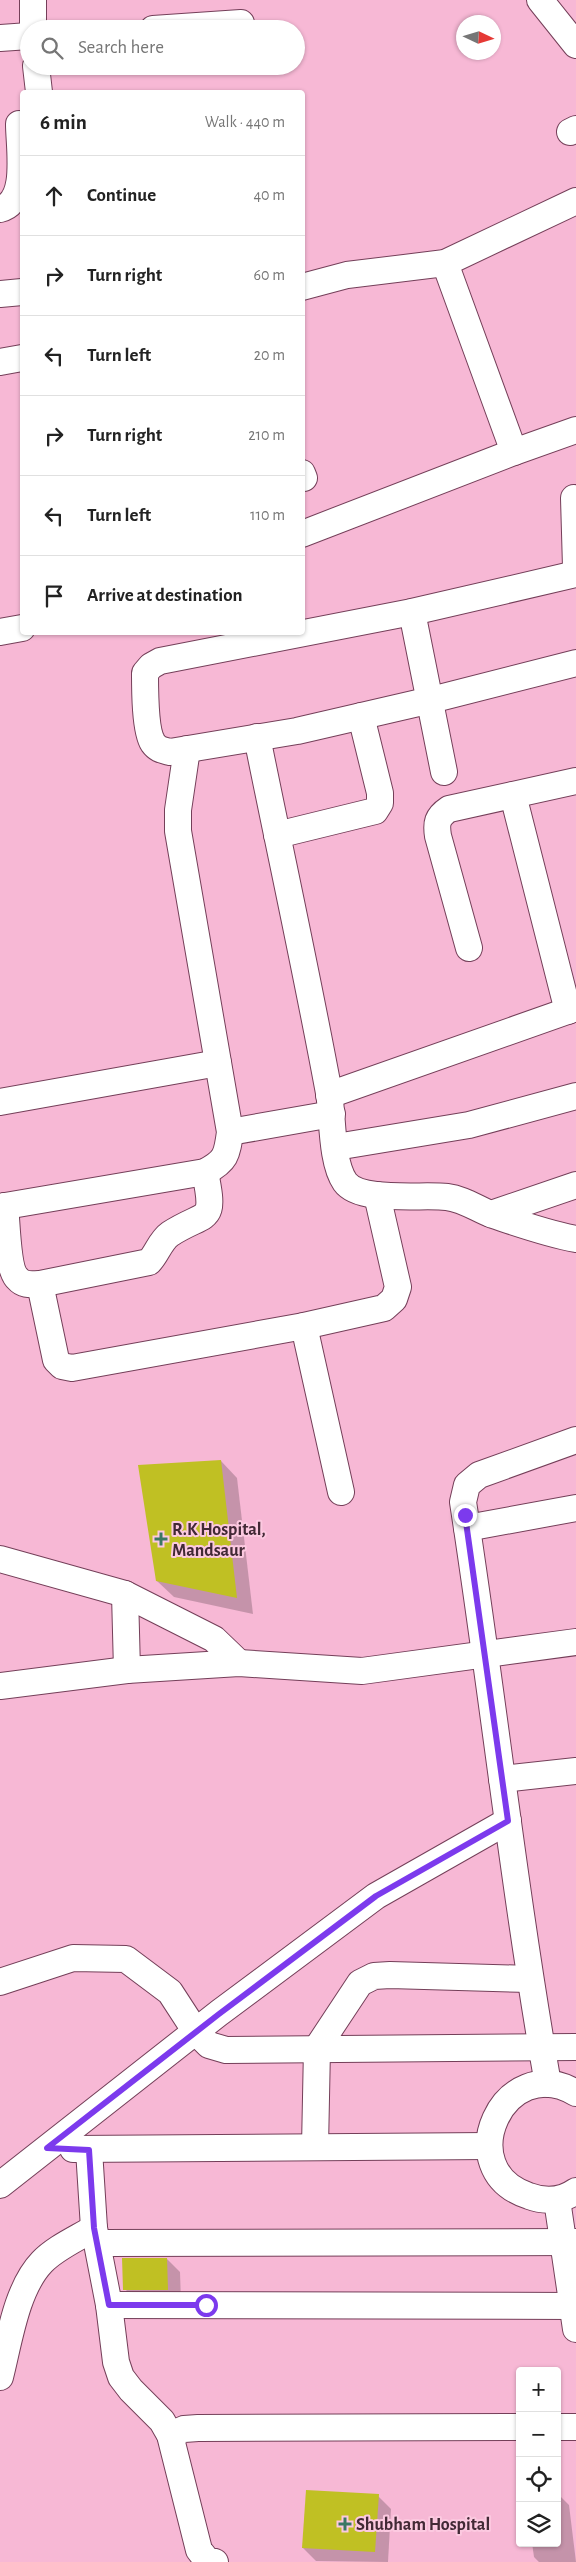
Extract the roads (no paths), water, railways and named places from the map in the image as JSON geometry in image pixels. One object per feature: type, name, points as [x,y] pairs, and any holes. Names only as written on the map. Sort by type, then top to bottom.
[{"type":"street","points":[[33,0],[33,20]]},
{"type":"street","points":[[540,0],[576,45]]},
{"type":"street","points":[[0,38],[20,37]]},
{"type":"street","points":[[37,75],[39,90]]},
{"type":"street","points":[[0,209],[12,203],[19,192],[14,125]]},
{"type":"street","points":[[305,286],[347,274],[445,263],[576,201]]},
{"type":"street","points":[[445,263],[514,452]]},
{"type":"street","points":[[0,294],[20,292]]},
{"type":"street","points":[[0,362],[20,358]]},
{"type":"street","points":[[305,533],[576,430]]},
{"type":"street","points":[[574,498],[576,567]]},
{"type":"street","points":[[305,633],[412,612],[576,574]]},
{"type":"street","points":[[412,612],[444,772]]},
{"type":"street","points":[[0,632],[20,628]]},
{"type":"street","points":[[294,635],[160,661],[151,666],[145,673],[145,686],[150,733],[153,743],[160,750],[165,751],[257,737],[431,700],[576,663]]},
{"type":"street","points":[[277,835],[375,811],[380,803],[380,793],[361,716]]},
{"type":"street","points":[[257,737],[331,1105],[338,1166],[345,1183],[359,1192],[377,1195],[448,1197],[466,1202],[491,1214],[558,1236],[576,1239]]},
{"type":"street","points":[[187,749],[178,810],[178,831],[230,1132],[228,1151],[220,1164],[206,1172],[2,1207],[12,1268],[16,1279],[26,1285],[40,1284],[149,1262],[157,1255],[168,1235],[202,1219],[209,1212],[211,1200],[206,1172]]},
{"type":"street","points":[[469,948],[438,836],[436,823],[440,815],[449,809],[576,781]]},
{"type":"street","points":[[230,1132],[331,1105],[572,1010],[513,795]]},
{"type":"street","points":[[0,1102],[218,1063]]},
{"type":"street","points":[[336,1147],[469,1125],[576,1096]]},
{"type":"street","points":[[491,1214],[576,1185]]},
{"type":"street","points":[[40,1284],[56,1360],[62,1366],[72,1368],[304,1326],[384,1308],[394,1299],[398,1287],[377,1195]]},
{"type":"street","points":[[304,1326],[341,1492]]},
{"type":"street","points":[[548,2084],[530,1979],[463,1502],[467,1485],[479,1475],[576,1440]]},
{"type":"street","points":[[467,1528],[576,1508]]},
{"type":"street","points":[[0,1559],[125,1594],[214,1639],[239,1663]]},
{"type":"street","points":[[125,1594],[127,1670]]},
{"type":"street","points":[[0,1686],[127,1670],[239,1663],[362,1671],[576,1642]]},
{"type":"street","points":[[502,1779],[576,1771]]},
{"type":"street","points":[[0,2185],[196,2032],[376,1896],[508,1821]]},
{"type":"street","points":[[0,1982],[73,1958],[126,1958],[170,1992],[196,2032],[209,2044],[226,2050],[576,2047]]},
{"type":"street","points":[[315,2147],[317,2048],[360,1983],[374,1976],[530,1979]]},
{"type":"street","points":[[109,2305],[575,2314],[567,2195],[537,2199],[519,2193],[504,2181],[493,2165],[489,2146],[491,2127],[498,2109],[512,2095],[529,2087],[548,2084],[567,2088],[576,2093]]},
{"type":"street","points":[[47,2148],[89,2150],[489,2146]]},
{"type":"street","points":[[89,2150],[95,2236],[109,2305],[116,2362],[121,2377],[131,2390],[162,2421],[170,2435],[199,2550],[206,2559],[215,2562]]},
{"type":"street","points":[[0,2378],[15,2317],[31,2276],[43,2261],[95,2236],[569,2242]]},
{"type":"street","points":[[170,2435],[184,2429],[198,2428],[516,2427]]},
{"type":"street","points":[[561,2427],[576,2427]]},
{"type":"place","name":"R.K Hospital, Mandsaur","points":[[161,1539]]},
{"type":"place","name":"Shubham Hospital","points":[[345,2524]]}]
